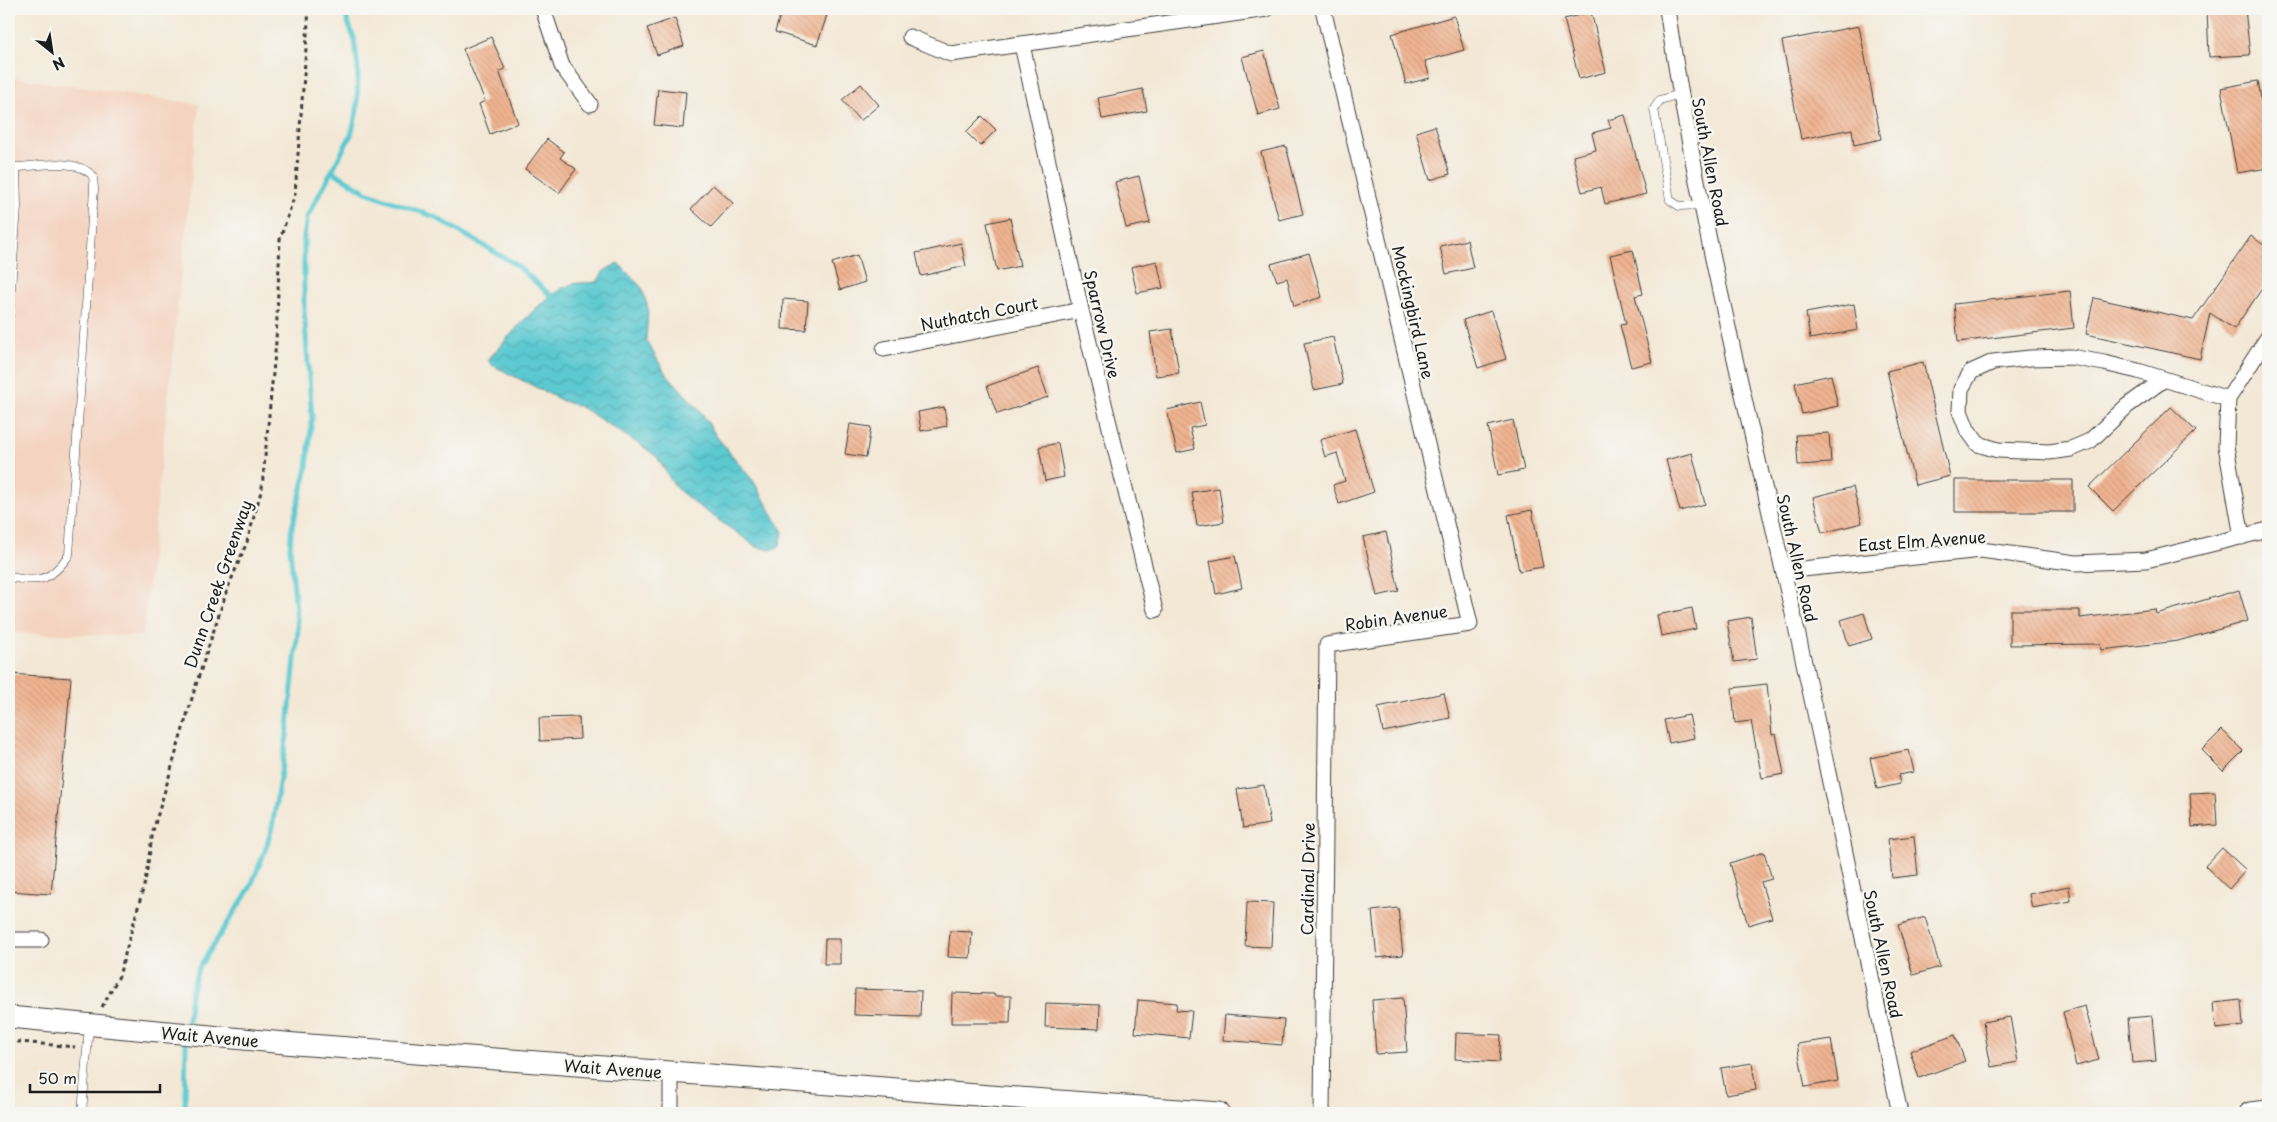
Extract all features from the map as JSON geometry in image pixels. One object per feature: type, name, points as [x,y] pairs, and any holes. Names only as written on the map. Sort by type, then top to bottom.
[{"type":"main road","name":"Wait Avenue","points":[[9,1017],[209,1037],[1219,1113]]},
{"type":"main road","points":[[2250,1113],[2268,1111]]},
{"type":"street","points":[[543,9],[562,66],[590,104]]},
{"type":"street","points":[[910,37],[951,54],[1267,9]]},
{"type":"street","name":"Mockingbird Lane","points":[[1323,9],[1470,624]]},
{"type":"street","name":"South Allen Road","points":[[1667,9],[1680,94],[1726,323],[1784,571],[1900,1113]]},
{"type":"street","name":"Sparrow Drive","points":[[1022,45],[1082,310],[1154,610]]},
{"type":"street","name":"Nuthatch Court","points":[[884,350],[1082,310]]},
{"type":"street","points":[[2242,538],[2226,446],[2228,399],[2268,337]]},
{"type":"street","points":[[2163,380],[2127,406],[2090,441],[2071,449],[2049,452],[1998,450],[1978,444],[1967,429],[1960,410],[1961,389],[1971,372],[1993,362],[2030,358],[2071,358],[2104,362],[2228,399]]},
{"type":"street","name":"East Elm Avenue","points":[[1784,571],[1981,550],[2076,563],[2146,560],[2242,538],[2268,530]]},
{"type":"street","name":"Robin Avenue","points":[[1327,645],[1470,624]]},
{"type":"street","name":"Cardinal Drive","points":[[1322,1113],[1327,645]]},
{"type":"street","points":[[9,940],[41,940]]},
{"type":"street","points":[[670,1113],[671,1073]]},
{"type":"lane","points":[[1680,94],[1660,100],[1654,109],[1670,200],[1679,206],[1702,205]]},
{"type":"lane","points":[[9,316],[17,206],[12,167],[72,165],[86,169],[93,176],[94,189],[69,555],[57,571],[47,578],[31,582],[9,577]]},
{"type":"lane","points":[[82,1113],[89,1024]]},
{"type":"path","name":"Dunn Creek Greenway","points":[[102,1007],[119,976],[145,882],[153,831],[173,770],[195,688],[227,590],[247,542],[262,488],[276,342],[280,239],[295,194],[309,9]]},
{"type":"path","points":[[9,1041],[77,1047]]},
{"type":"shaded area","points":[[9,77],[199,104],[143,636],[9,633]]},
{"type":"water","points":[[618,263],[642,288],[648,308],[646,340],[664,371],[701,412],[717,437],[754,482],[783,532],[780,546],[771,550],[757,547],[675,487],[657,457],[644,447],[581,407],[563,401],[492,365],[488,360],[539,305],[551,296],[573,284],[597,282],[604,271]]},
{"type":"building","points":[[782,9],[820,9],[818,12],[827,15],[817,45],[775,32]]},
{"type":"building","points":[[2207,9],[2245,9],[2250,55],[2209,57]]},
{"type":"building","points":[[1591,12],[1606,72],[1579,79],[1564,19]]},
{"type":"building","points":[[1454,16],[1464,50],[1425,61],[1430,78],[1406,84],[1392,34]]},
{"type":"building","points":[[675,18],[684,46],[657,55],[647,28]]},
{"type":"building","points":[[1859,26],[1881,139],[1854,145],[1852,129],[1801,139],[1782,41]]},
{"type":"building","points":[[491,37],[505,69],[499,71],[518,123],[490,134],[479,104],[485,101],[463,49]]},
{"type":"building","points":[[1264,51],[1280,109],[1258,115],[1242,57]]},
{"type":"building","points":[[2258,81],[2268,138],[2268,168],[2237,173],[2221,88]]},
{"type":"building","points":[[861,84],[879,105],[860,121],[842,100]]},
{"type":"building","points":[[658,89],[686,92],[683,128],[654,125]]},
{"type":"building","points":[[1143,89],[1147,111],[1102,119],[1098,98]]},
{"type":"building","points":[[1625,115],[1646,194],[1605,204],[1601,187],[1582,192],[1573,156],[1596,150],[1592,133],[1611,128],[1608,120]]},
{"type":"building","points":[[982,116],[996,130],[980,146],[966,132]]},
{"type":"building","points":[[1435,126],[1450,174],[1430,180],[1416,132]]},
{"type":"building","points":[[547,139],[564,152],[560,158],[576,169],[559,193],[525,169]]},
{"type":"building","points":[[1286,146],[1303,214],[1279,220],[1261,152]]},
{"type":"building","points":[[1139,176],[1150,223],[1126,228],[1115,182]]},
{"type":"building","points":[[713,185],[733,203],[711,227],[691,209]]},
{"type":"building","points":[[1010,218],[1020,266],[997,271],[987,223]]},
{"type":"building","points":[[2251,236],[2268,248],[2268,280],[2234,329],[2210,313],[2200,359],[2086,334],[2094,298],[2193,320]]},
{"type":"building","points":[[1467,240],[1473,268],[1446,274],[1440,246]]},
{"type":"building","points":[[961,243],[966,266],[921,276],[916,253]]},
{"type":"building","points":[[1633,250],[1643,294],[1635,296],[1652,362],[1631,367],[1620,325],[1626,324],[1610,255]]},
{"type":"building","points":[[1309,253],[1322,297],[1294,306],[1287,278],[1277,281],[1271,264]]},
{"type":"building","points":[[857,255],[865,282],[840,290],[832,263]]},
{"type":"building","points":[[1157,261],[1163,288],[1137,293],[1131,267]]},
{"type":"building","points":[[2070,291],[2074,328],[1958,342],[1954,304]]},
{"type":"building","points":[[783,299],[808,301],[806,330],[782,329]]},
{"type":"building","points":[[1854,304],[1858,330],[1810,339],[1806,313]]},
{"type":"building","points":[[1491,311],[1506,359],[1478,368],[1463,320]]},
{"type":"building","points":[[1172,329],[1179,373],[1156,376],[1150,332]]},
{"type":"building","points":[[1333,337],[1343,384],[1314,390],[1304,343]]},
{"type":"building","points":[[1923,362],[1950,476],[1915,485],[1887,371]]},
{"type":"building","points":[[1038,368],[1048,397],[997,414],[987,386]]},
{"type":"building","points":[[1831,375],[1838,406],[1802,414],[1795,383]]},
{"type":"building","points":[[1200,402],[1205,425],[1190,428],[1195,449],[1177,453],[1167,410]]},
{"type":"building","points":[[944,407],[947,426],[921,431],[918,412]]},
{"type":"building","points":[[2171,407],[2196,431],[2113,511],[2089,487]]},
{"type":"building","points":[[1513,420],[1524,470],[1498,475],[1488,426]]},
{"type":"building","points":[[850,424],[871,427],[866,457],[845,454]]},
{"type":"building","points":[[1355,429],[1374,492],[1339,504],[1333,485],[1345,481],[1337,453],[1325,457],[1320,440]]},
{"type":"building","points":[[1829,433],[1831,463],[1798,465],[1796,435]]},
{"type":"building","points":[[1058,443],[1064,477],[1045,481],[1039,447]]},
{"type":"building","points":[[1692,453],[1705,504],[1680,511],[1666,460]]},
{"type":"building","points":[[1955,480],[2073,480],[2073,512],[1955,512]]},
{"type":"building","points":[[1853,487],[1862,523],[1822,533],[1813,497]]},
{"type":"building","points":[[1219,488],[1224,522],[1197,526],[1192,492]]},
{"type":"building","points":[[1532,510],[1543,567],[1519,571],[1508,515]]},
{"type":"building","points":[[1386,532],[1399,591],[1377,596],[1363,537]]},
{"type":"building","points":[[1235,556],[1242,588],[1216,594],[1210,561]]},
{"type":"building","points":[[2239,590],[2248,621],[2178,641],[2101,650],[2100,644],[2010,645],[2010,610],[2080,610],[2080,618],[2155,609],[2156,614]]},
{"type":"building","points":[[1692,608],[1696,629],[1661,636],[1657,615]]},
{"type":"building","points":[[1864,613],[1872,639],[1849,646],[1841,620]]},
{"type":"building","points":[[1751,617],[1757,659],[1734,662],[1727,621]]},
{"type":"building","points":[[9,674],[71,678],[51,894],[9,891]]},
{"type":"building","points":[[1767,684],[1772,735],[1776,734],[1784,774],[1762,778],[1751,721],[1735,723],[1732,688]]},
{"type":"building","points":[[1444,693],[1450,718],[1383,732],[1378,707]]},
{"type":"building","points":[[1689,715],[1694,738],[1669,743],[1664,720]]},
{"type":"building","points":[[579,717],[580,739],[540,741],[539,718]]},
{"type":"building","points":[[2222,730],[2243,751],[2223,771],[2202,750]]},
{"type":"building","points":[[1909,750],[1914,772],[1898,775],[1900,784],[1877,789],[1870,758]]},
{"type":"building","points":[[1264,785],[1270,824],[1243,828],[1237,789]]},
{"type":"building","points":[[2215,792],[2217,825],[2192,827],[2190,793]]},
{"type":"building","points":[[1914,836],[1918,875],[1892,878],[1888,839]]},
{"type":"building","points":[[2222,848],[2246,870],[2229,889],[2205,866]]},
{"type":"building","points":[[1764,852],[1772,879],[1761,882],[1772,918],[1748,925],[1730,863]]},
{"type":"building","points":[[2069,886],[2071,901],[2032,908],[2029,894]]},
{"type":"building","points":[[1247,902],[1273,903],[1271,947],[1245,946]]},
{"type":"building","points":[[1398,908],[1403,955],[1377,958],[1372,911]]},
{"type":"building","points":[[1925,917],[1940,967],[1913,975],[1898,925]]},
{"type":"building","points":[[950,931],[972,932],[970,958],[948,957]]},
{"type":"building","points":[[825,939],[840,939],[840,964],[824,964]]},
{"type":"building","points":[[855,989],[921,991],[920,1017],[854,1015]]},
{"type":"building","points":[[952,993],[1011,996],[1010,1023],[951,1023]]},
{"type":"building","points":[[1403,998],[1407,1052],[1376,1054],[1372,1000]]},
{"type":"building","points":[[1138,1000],[1177,1003],[1176,1010],[1192,1011],[1189,1038],[1135,1033]]},
{"type":"building","points":[[2241,1000],[2243,1026],[2216,1029],[2213,1003]]},
{"type":"building","points":[[1046,1003],[1100,1005],[1099,1029],[1045,1027]]},
{"type":"building","points":[[2085,1006],[2099,1060],[2076,1066],[2063,1012]]},
{"type":"building","points":[[1225,1015],[1284,1020],[1282,1045],[1223,1040]]},
{"type":"building","points":[[2152,1016],[2156,1061],[2132,1063],[2128,1018]]},
{"type":"building","points":[[2010,1017],[2018,1062],[1991,1067],[1983,1022]]},
{"type":"building","points":[[1456,1033],[1501,1035],[1499,1062],[1455,1059]]},
{"type":"building","points":[[1955,1035],[1965,1061],[1919,1078],[1910,1051]]},
{"type":"building","points":[[1831,1039],[1838,1081],[1805,1087],[1797,1044]]},
{"type":"building","points":[[1752,1063],[1756,1090],[1726,1095],[1721,1068]]},
{"type":"waterway","points":[[187,1028],[191,993],[198,969],[250,888],[265,851],[272,828],[287,735],[298,630],[290,549],[291,532],[307,468],[312,418],[304,309],[304,237],[307,217],[351,135],[357,111],[358,69],[354,38],[343,9]]},
{"type":"waterway","points":[[332,171],[366,192],[435,217],[515,264],[556,300]]},
{"type":"waterway","points":[[185,1113],[186,1039]]}]
